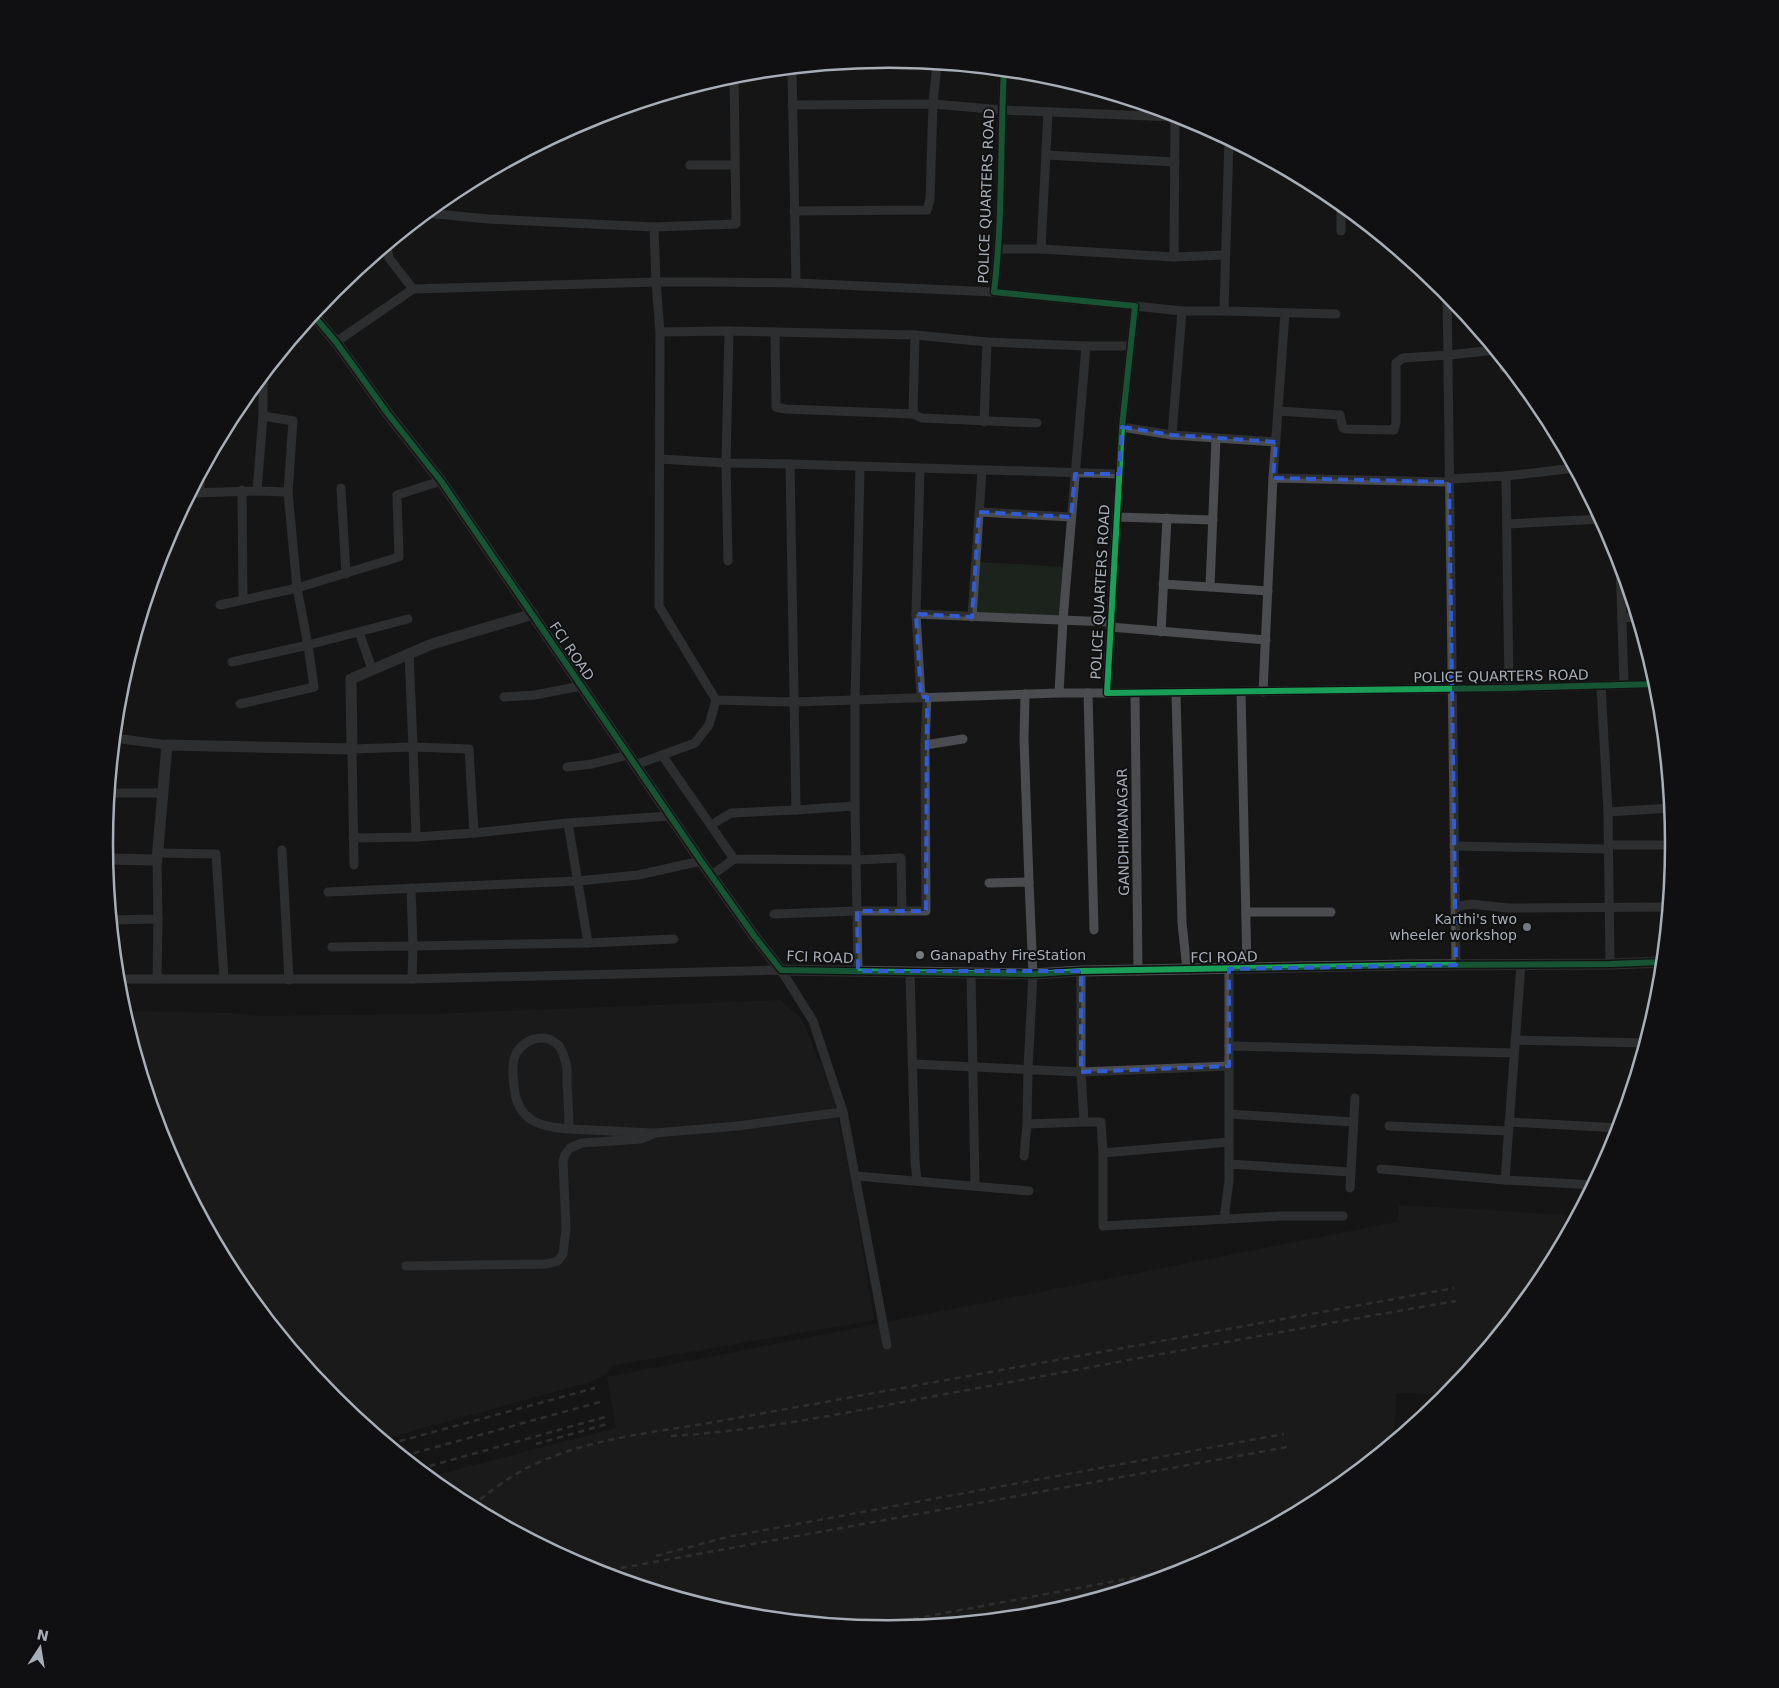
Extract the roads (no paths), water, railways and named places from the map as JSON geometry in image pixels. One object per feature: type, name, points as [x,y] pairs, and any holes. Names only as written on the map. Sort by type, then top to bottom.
[{"type":"street","points":[[794,211],[926,210],[930,199],[933,104],[936,69]]},
{"type":"street","points":[[792,74],[796,282]]},
{"type":"street","name":"POLICE QUARTERS ROAD","points":[[1004,76],[999,249],[994,292],[1135,306],[1122,427],[1107,693],[1649,685]]},
{"type":"street","points":[[436,214],[654,227],[736,224],[734,83]]},
{"type":"street","points":[[792,105],[933,104],[1002,110],[1156,115]]},
{"type":"street","points":[[1040,249],[1048,112]]},
{"type":"street","points":[[1174,258],[1175,122]]},
{"type":"street","points":[[1224,311],[1229,146]]},
{"type":"street","points":[[1046,155],[1175,162]]},
{"type":"street","points":[[690,165],[734,165]]},
{"type":"street","points":[[1340,231],[1341,212]]},
{"type":"street","points":[[635,765],[695,743],[709,725],[716,700],[659,606],[660,332],[654,227]]},
{"type":"street","points":[[999,249],[1040,249],[1174,258],[1225,255]]},
{"type":"street","points":[[388,252],[389,258],[413,289]]},
{"type":"street","points":[[336,342],[413,289],[656,282],[796,282],[994,292]]},
{"type":"street","points":[[1447,304],[1456,964]]},
{"type":"street","points":[[1135,306],[1182,310],[1336,314]]},
{"type":"street","points":[[1172,435],[1182,310]]},
{"type":"street","points":[[1263,692],[1273,478],[1285,313]]},
{"type":"street","name":"FCI ROAD","points":[[317,320],[441,481],[701,861],[780,970],[1032,974],[1081,971],[1656,962]]},
{"type":"street","points":[[660,332],[729,331],[915,335],[987,342],[1131,346]]},
{"type":"street","points":[[728,561],[726,463],[729,331]]},
{"type":"street","points":[[775,332],[776,407],[785,409],[913,414],[922,418],[984,422],[1037,423]]},
{"type":"street","points":[[913,414],[915,335]]},
{"type":"street","points":[[984,422],[987,342]]},
{"type":"street","points":[[1059,693],[1071,517],[1086,346]]},
{"type":"street","points":[[1278,411],[1340,415],[1342,428],[1346,429],[1394,430],[1396,423],[1396,363],[1403,358],[1489,351]]},
{"type":"street","points":[[257,490],[263,416],[263,385]]},
{"type":"street","points":[[240,704],[314,687],[297,588],[288,492],[293,421],[263,416]]},
{"type":"street","points":[[1122,427],[1172,435],[1276,442]]},
{"type":"street","points":[[1210,587],[1216,438]]},
{"type":"street","points":[[660,459],[726,463],[1120,474]]},
{"type":"street","points":[[790,464],[796,810]]},
{"type":"street","points":[[858,972],[855,700],[860,467]]},
{"type":"street","points":[[774,914],[926,911],[924,697],[916,614],[920,469]]},
{"type":"street","points":[[1273,478],[1449,481],[1569,469]]},
{"type":"street","points":[[972,617],[982,471]]},
{"type":"street","points":[[1506,476],[1509,688]]},
{"type":"street","points":[[220,605],[297,588],[399,558],[397,494],[441,481]]},
{"type":"street","points":[[341,488],[346,574]]},
{"type":"street","points":[[197,493],[242,490],[288,492]]},
{"type":"street","points":[[242,490],[243,599]]},
{"type":"street","points":[[980,512],[1071,517]]},
{"type":"street","points":[[1117,517],[1213,520]]},
{"type":"street","points":[[1161,632],[1167,518]]},
{"type":"street","points":[[1507,524],[1595,520]]},
{"type":"street","points":[[1621,583],[1624,686]]},
{"type":"street","points":[[1163,584],[1268,591]]},
{"type":"street","points":[[354,865],[351,679],[432,644],[532,614]]},
{"type":"street","points":[[916,614],[1063,620],[1161,632],[1266,640]]},
{"type":"street","points":[[1622,618],[1632,617]]},
{"type":"street","points":[[232,662],[308,645],[408,619]]},
{"type":"street","points":[[359,632],[372,669]]},
{"type":"street","points":[[409,653],[416,837]]},
{"type":"street","points":[[504,698],[536,695],[581,686]]},
{"type":"street","points":[[1601,686],[1608,812],[1610,964]]},
{"type":"street","points":[[1241,692],[1247,968]]},
{"type":"street","points":[[1088,693],[1094,930]]},
{"type":"street","points":[[716,700],[794,702],[1107,693]]},
{"type":"street","name":"GANDHIMANAGAR","points":[[1135,693],[1138,971]]},
{"type":"street","points":[[1176,693],[1182,923],[1187,970]]},
{"type":"street","points":[[1024,1156],[1027,1124],[1032,974],[1024,739],[1025,694]]},
{"type":"street","points":[[121,739],[168,745],[352,749],[413,747],[469,749],[474,833]]},
{"type":"street","points":[[925,745],[963,739]]},
{"type":"street","points":[[157,979],[158,857],[168,745]]},
{"type":"street","points":[[567,767],[592,764],[628,755]]},
{"type":"street","points":[[662,755],[734,859]]},
{"type":"street","points":[[115,793],[163,793]]},
{"type":"street","points":[[711,824],[731,813],[855,806]]},
{"type":"street","points":[[1608,812],[1665,808]]},
{"type":"street","points":[[353,838],[416,837],[474,833],[568,823],[670,816]]},
{"type":"street","points":[[568,823],[588,943]]},
{"type":"street","points":[[1454,846],[1608,847],[1666,845]]},
{"type":"street","points":[[282,850],[289,980]]},
{"type":"street","points":[[114,859],[216,854],[224,978]]},
{"type":"street","points":[[712,875],[734,859],[856,860],[901,858],[902,911]]},
{"type":"street","points":[[328,892],[578,881],[638,875],[701,861]]},
{"type":"street","points":[[988,882],[1029,882]]},
{"type":"street","points":[[411,888],[412,979]]},
{"type":"street","points":[[1455,907],[1471,904],[1508,908],[1663,907]]},
{"type":"street","points":[[1246,912],[1331,912]]},
{"type":"street","points":[[117,920],[158,919]]},
{"type":"street","points":[[332,947],[588,943],[674,939]]},
{"type":"street","points":[[1505,1180],[1521,964]]},
{"type":"street","points":[[1224,1219],[1229,1164],[1229,969]]},
{"type":"street","points":[[125,979],[412,979],[780,970],[813,1020],[843,1112],[887,1345]]},
{"type":"street","points":[[1081,971],[1081,1072],[1084,1122]]},
{"type":"street","points":[[910,972],[915,1161],[918,1181]]},
{"type":"street","points":[[971,972],[975,1185]]},
{"type":"street","points":[[569,1129],[566,1062],[560,1047],[552,1040],[540,1038],[529,1040],[520,1048],[514,1059],[515,1099],[521,1111],[528,1119],[543,1125],[569,1129],[655,1133],[738,1126],[843,1112]]},
{"type":"street","points":[[1515,1040],[1640,1043]]},
{"type":"street","points":[[1229,1046],[1514,1053]]},
{"type":"street","points":[[912,1064],[1081,1072],[1229,1066]]},
{"type":"street","points":[[1350,1188],[1355,1098]]},
{"type":"street","points":[[1229,1114],[1354,1122]]},
{"type":"street","points":[[1027,1124],[1101,1122],[1103,1226],[1281,1216],[1343,1216]]},
{"type":"street","points":[[1389,1126],[1612,1128]]},
{"type":"street","points":[[406,1266],[546,1264],[558,1261],[564,1254],[566,1228],[563,1161],[570,1148],[582,1143],[641,1139],[655,1133]]},
{"type":"street","points":[[1103,1153],[1229,1142]]},
{"type":"street","points":[[1229,1164],[1351,1172]]},
{"type":"street","points":[[1381,1169],[1505,1180],[1587,1185]]},
{"type":"street","points":[[856,1176],[1029,1191]]},
{"type":"railway","points":[[477,1501],[507,1479],[531,1466],[574,1449],[596,1443],[1454,1288]]},
{"type":"railway","points":[[671,1436],[745,1429],[819,1418],[1456,1301]]},
{"type":"railway","points":[[395,1442],[595,1388]]},
{"type":"railway","points":[[410,1454],[600,1402]]},
{"type":"railway","points":[[426,1467],[605,1417]]},
{"type":"railway","points":[[536,1444],[607,1424]]},
{"type":"railway","points":[[656,1556],[727,1537],[1284,1434]]},
{"type":"railway","points":[[614,1569],[1287,1447]]},
{"type":"railway","points":[[909,1620],[1151,1574]]},
{"type":"place","name":"Karthi's two wheeler workshop","points":[[1527,927]]},
{"type":"place","name":"Ganapathy FireStation","points":[[920,955]]}]
